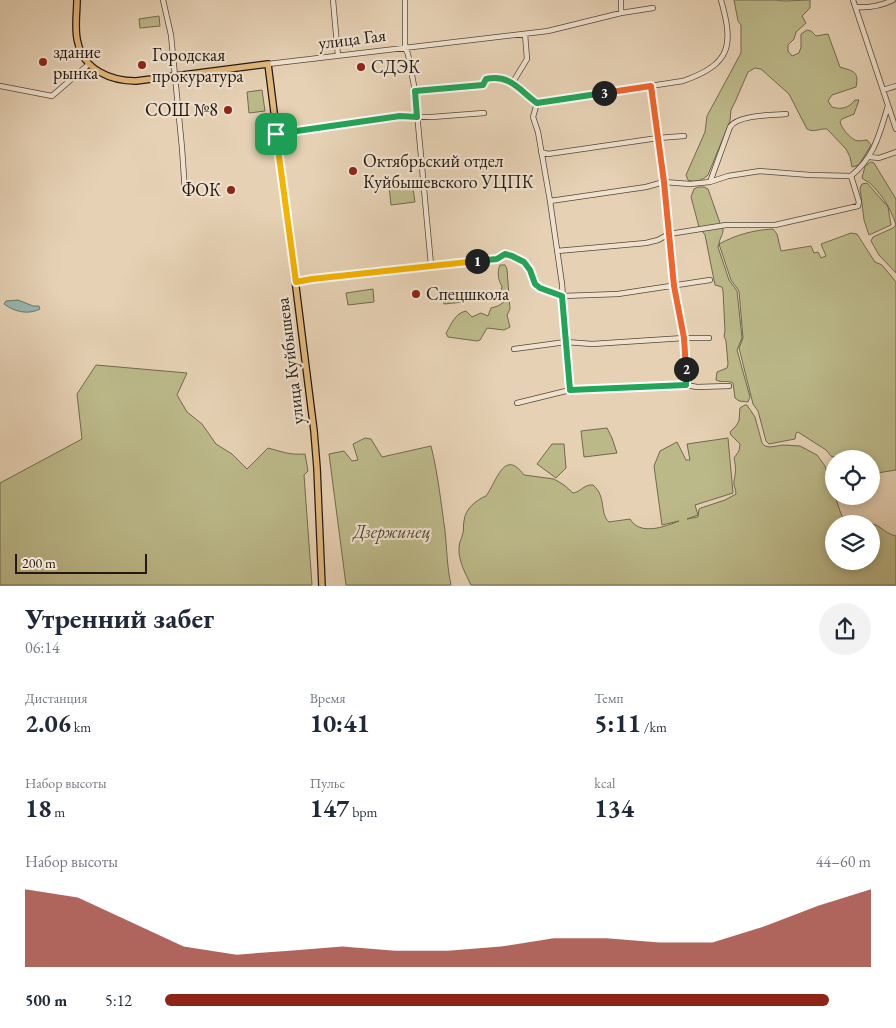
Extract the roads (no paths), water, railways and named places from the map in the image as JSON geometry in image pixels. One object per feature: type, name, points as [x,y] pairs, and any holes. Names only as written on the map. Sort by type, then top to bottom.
[{"type":"main road","points":[[77,0],[78,43],[82,55],[89,64]]},
{"type":"main road","name":"улица Гая","points":[[89,64],[106,76],[136,81],[268,64]]},
{"type":"main road","name":"улица Куйбышева","points":[[268,64],[315,446],[322,586]]},
{"type":"street","points":[[163,0],[171,35],[185,192]]},
{"type":"street","points":[[333,0],[338,56]]},
{"type":"street","points":[[405,0],[405,48],[408,54],[415,91],[431,265]]},
{"type":"street","points":[[621,0],[621,13]]},
{"type":"street","points":[[415,91],[483,85],[486,79],[490,78],[513,82],[537,103],[683,81],[711,68],[722,57],[728,45],[728,27],[721,0]]},
{"type":"street","points":[[854,0],[896,129]]},
{"type":"street","points":[[856,7],[868,8],[893,0]]},
{"type":"street","name":"улица Гая","points":[[268,64],[548,31],[621,13],[653,8]]},
{"type":"street","points":[[513,82],[527,59],[525,34]]},
{"type":"street","points":[[0,86],[52,96],[89,64]]},
{"type":"street","points":[[651,86],[664,182],[674,286],[684,338],[686,385]]},
{"type":"street","points":[[883,90],[896,86]]},
{"type":"street","points":[[537,103],[533,117],[542,152],[558,251],[570,390]]},
{"type":"street","points":[[550,201],[646,187],[664,182],[690,184],[710,182],[728,176],[760,171],[852,176],[870,157],[878,142],[888,106]]},
{"type":"street","points":[[276,134],[400,116],[417,117],[484,113]]},
{"type":"street","points":[[710,182],[730,127],[734,122],[742,119],[786,114]]},
{"type":"street","points":[[542,152],[548,154],[557,153],[684,136]]},
{"type":"street","points":[[870,157],[879,158],[896,152]]},
{"type":"street","points":[[558,251],[646,243],[658,240],[669,234],[726,225],[776,225],[858,206],[859,202],[852,176]]},
{"type":"street","points":[[296,282],[431,265],[497,259],[505,254],[524,262],[530,270],[535,284],[540,288],[562,296],[618,294],[710,280]]},
{"type":"street","points":[[514,349],[566,342],[592,344],[709,338]]},
{"type":"street","points":[[517,403],[570,390],[686,385],[696,387],[729,386]]},
{"type":"water","points":[[18,300],[33,306],[39,306],[40,309],[22,312],[4,304],[6,301]]},
{"type":"place","name":"здание рынка","points":[[43,62]]},
{"type":"place","name":"Городская прокуратура","points":[[142,65]]},
{"type":"place","name":"СДЭК","points":[[361,67]]},
{"type":"place","name":"СОШ №8","points":[[228,110]]},
{"type":"place","name":"Октябрьский отдел Куйбышевского УЦПК","points":[[353,171]]},
{"type":"place","name":"ФОК","points":[[231,190]]},
{"type":"place","name":"Спецшкола","points":[[416,294]]},
{"type":"park label","name":"Дзержинец","points":[[392,532]]}]
